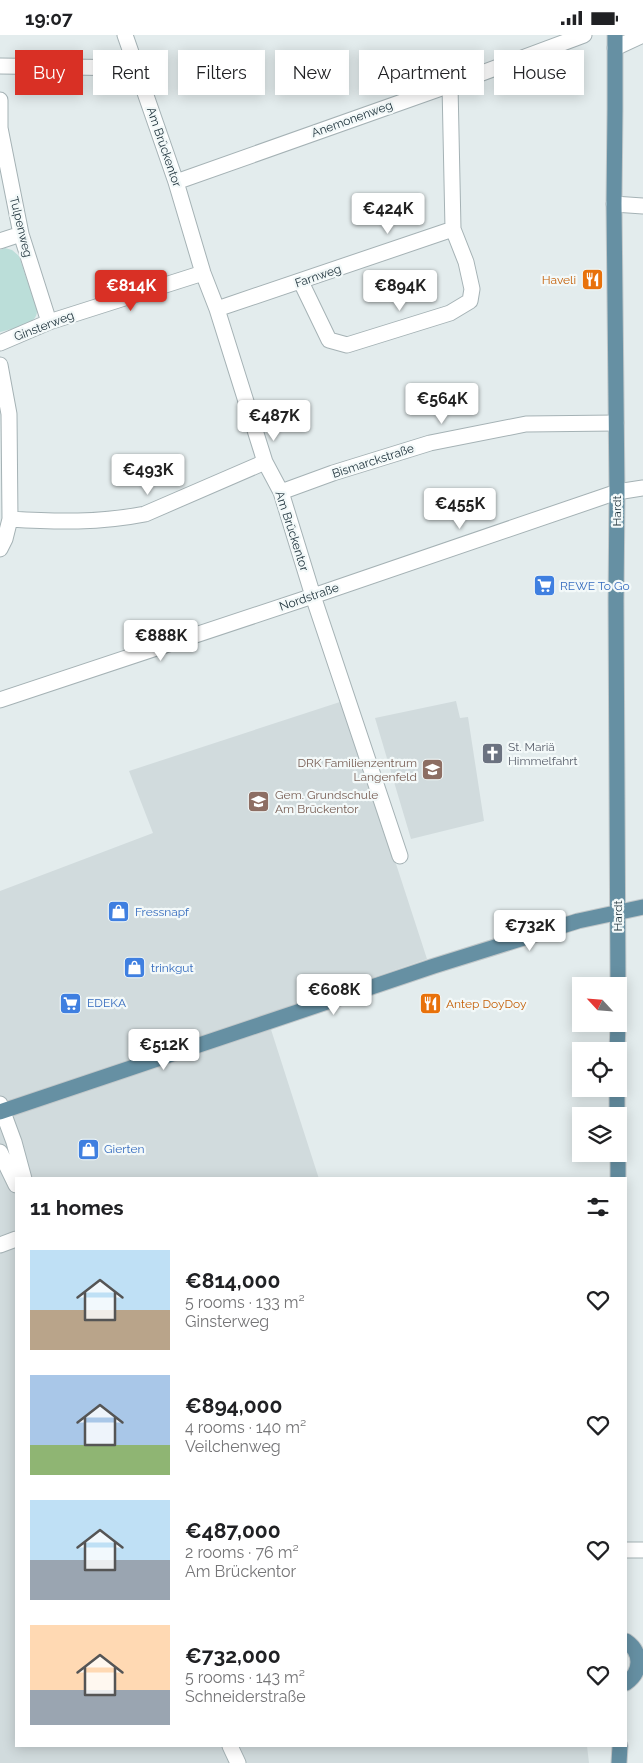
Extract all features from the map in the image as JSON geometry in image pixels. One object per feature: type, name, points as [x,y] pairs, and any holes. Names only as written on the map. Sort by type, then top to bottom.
[{"type":"main road","name":"Hardt","points":[[615,41],[614,204],[617,492],[618,977]]},
{"type":"main road","points":[[1,1109],[434,966],[578,921],[643,907]]},
{"type":"main road","points":[[618,1162],[618,1177]]},
{"type":"main road","points":[[627,1642],[635,1649],[639,1661],[636,1672],[627,1682]]},
{"type":"main road","points":[[619,1763],[620,1747]]},
{"type":"street","name":"Am Brückentor","points":[[125,35],[130,50]]},
{"type":"street","name":"Anemonenweg","points":[[484,72],[584,35]]},
{"type":"street","points":[[615,41],[643,35]]},
{"type":"street","points":[[0,66],[93,67]]},
{"type":"street","name":"Am Brückentor","points":[[145,95],[176,182],[203,273],[217,309],[265,462],[281,492],[313,596],[400,856]]},
{"type":"street","name":"Anemonenweg","points":[[176,182],[422,95]]},
{"type":"street","points":[[301,282],[329,340],[347,345],[450,313],[470,301],[472,289],[466,261],[453,229],[450,95]]},
{"type":"street","name":"Tulpenweg","points":[[0,100],[0,128],[21,234],[49,322]]},
{"type":"street","points":[[614,204],[643,206]]},
{"type":"street","name":"Farnweg","points":[[217,309],[453,229]]},
{"type":"street","points":[[0,241],[21,234]]},
{"type":"street","name":"Ginsterweg","points":[[0,343],[49,322],[203,273]]},
{"type":"street","points":[[0,365],[9,414],[10,519],[0,549]]},
{"type":"street","name":"Bismarckstraße","points":[[281,492],[334,473],[440,441],[526,424],[616,423]]},
{"type":"street","points":[[10,519],[57,522],[124,518],[145,513],[265,462]]},
{"type":"street","name":"Nordstraße","points":[[0,700],[617,492],[643,488]]},
{"type":"street","points":[[1,1109],[14,1142],[23,1177]]},
{"type":"street","points":[[0,1152],[15,1183]]},
{"type":"street","points":[[0,1245],[15,1239]]},
{"type":"street","points":[[627,1550],[643,1550]]},
{"type":"street","points":[[230,1747],[238,1763]]},
{"type":"shaded area","points":[[343,701],[427,959],[266,1014],[318,1177],[15,1177],[15,1747],[587,1747],[589,1763],[0,1763],[0,891],[153,833],[129,771]]},
{"type":"shaded area","name":"DRK Familienzentrum Langenfeld","points":[[456,701],[460,718],[468,717],[484,821],[411,839],[375,718]]},
{"type":"green space","points":[[5,248],[12,250],[19,256],[37,310],[33,320],[29,323],[0,332],[0,250]]},
{"type":"place","name":"Haveli","points":[[592,280]]},
{"type":"place","name":"REWE To Go","points":[[544,586]]},
{"type":"place","name":"St. Mariä Himmelfahrt","points":[[492,754]]},
{"type":"place","name":"DRK Familienzentrum Langenfeld","points":[[433,770]]},
{"type":"place","name":"Gem. Grundschule Am Brückentor","points":[[259,802]]},
{"type":"place","name":"Fressnapf","points":[[119,912]]},
{"type":"place","name":"trinkgut","points":[[135,968]]},
{"type":"place","name":"EDEKA","points":[[71,1003]]},
{"type":"place","name":"Antep DoyDoy","points":[[430,1004]]},
{"type":"place","name":"Gierten","points":[[88,1149]]}]
